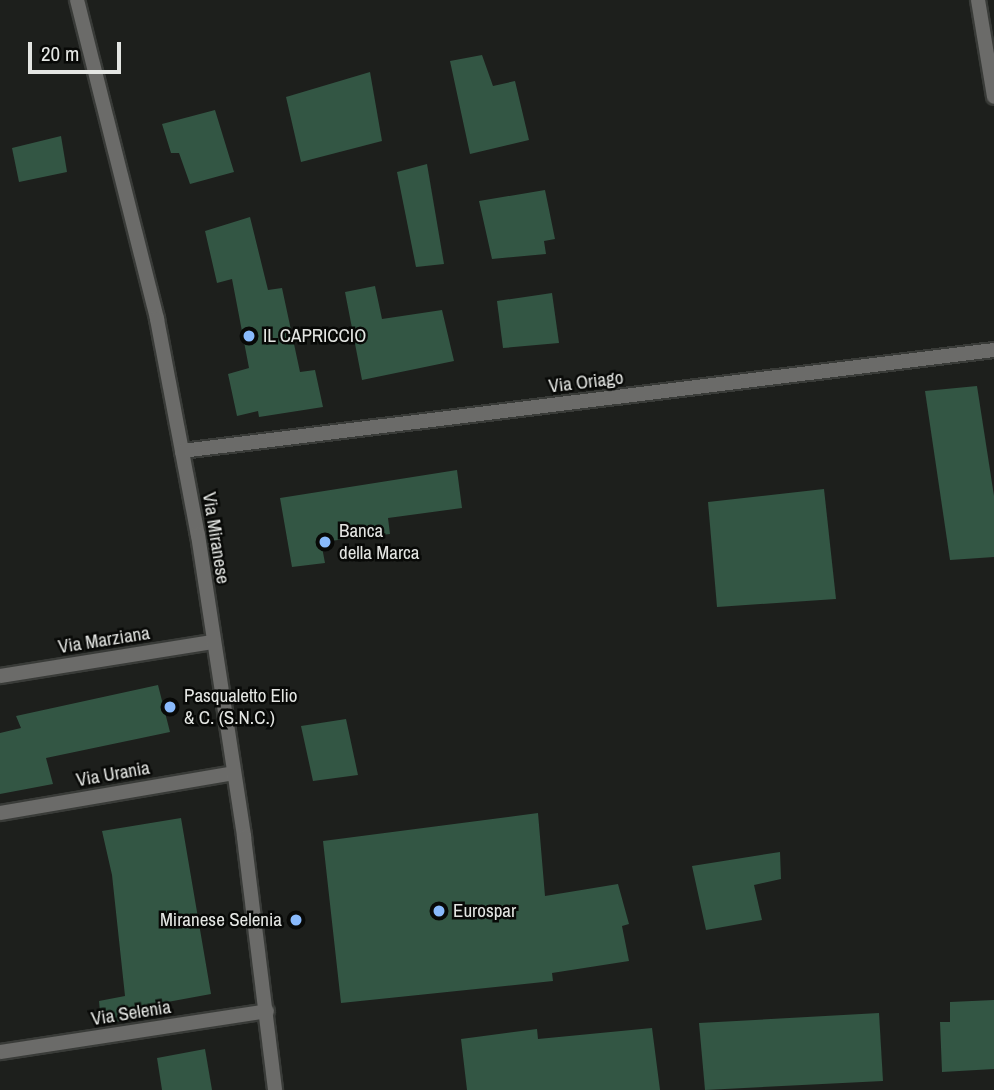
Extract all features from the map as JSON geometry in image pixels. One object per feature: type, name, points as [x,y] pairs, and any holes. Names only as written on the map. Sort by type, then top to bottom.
[{"type":"street","name":"Via Miranese","points":[[77,0],[157,319],[182,451],[233,772],[267,1011],[275,1090]]},
{"type":"street","points":[[978,0],[994,94]]},
{"type":"street","name":"Via Oriago","points":[[182,451],[994,350]]},
{"type":"street","name":"Via Marziana","points":[[0,676],[213,642]]},
{"type":"street","name":"Via Urania","points":[[0,813],[233,772]]},
{"type":"street","name":"Via Selenia","points":[[0,1052],[267,1011]]},
{"type":"building","points":[[482,55],[493,86],[515,81],[529,140],[470,154],[450,61]]},
{"type":"building","points":[[370,72],[382,141],[301,162],[286,97]]},
{"type":"building","points":[[215,110],[234,172],[190,184],[179,153],[171,153],[162,124]]},
{"type":"building","points":[[61,136],[67,172],[19,182],[12,148]]},
{"type":"building","points":[[427,164],[444,264],[416,267],[397,172]]},
{"type":"building","points":[[545,190],[555,239],[544,241],[546,254],[492,259],[479,201]]},
{"type":"building","points":[[250,217],[268,290],[282,288],[300,372],[315,370],[323,407],[259,417],[258,411],[237,416],[228,374],[249,368],[232,279],[217,283],[205,231]]},
{"type":"building","points":[[375,286],[382,319],[442,310],[454,361],[362,380],[345,292]]},
{"type":"building","points":[[552,293],[559,343],[503,348],[497,301]]},
{"type":"building","points":[[977,386],[994,496],[994,557],[950,560],[925,391]]},
{"type":"building","points":[[457,470],[462,508],[388,518],[390,534],[321,542],[325,563],[292,567],[280,498]]},
{"type":"building","points":[[824,489],[836,599],[717,607],[708,502]]},
{"type":"building","points":[[158,685],[170,732],[46,758],[53,784],[0,794],[0,733],[21,728],[16,716]]},
{"type":"building","points":[[346,719],[358,775],[313,781],[301,726]]},
{"type":"building","name":"Eurospar","points":[[538,813],[545,896],[618,884],[629,924],[622,926],[629,961],[552,973],[553,981],[341,1003],[323,841]]},
{"type":"building","points":[[181,818],[211,994],[162,1003],[147,1017],[101,1024],[99,1001],[125,996],[112,875],[102,831]]},
{"type":"building","points":[[780,852],[781,879],[754,885],[762,920],[706,930],[692,866]]},
{"type":"building","points":[[994,1000],[994,1069],[942,1072],[940,1022],[950,1022],[950,1002]]},
{"type":"building","points":[[879,1013],[883,1081],[705,1090],[699,1023]]},
{"type":"building","points":[[652,1028],[660,1090],[467,1090],[461,1039],[537,1029],[538,1039]]},
{"type":"building","points":[[205,1049],[212,1090],[162,1090],[157,1058]]},
{"type":"place","name":"IL CAPRICCIO","points":[[249,336]]},
{"type":"place","name":"Banca della Marca","points":[[325,542]]},
{"type":"place","name":"Pasqualetto Elio & C. (S.N.C.)","points":[[170,707]]},
{"type":"place","name":"Eurospar","points":[[439,911]]},
{"type":"place","name":"Miranese Selenia","points":[[296,920]]}]
